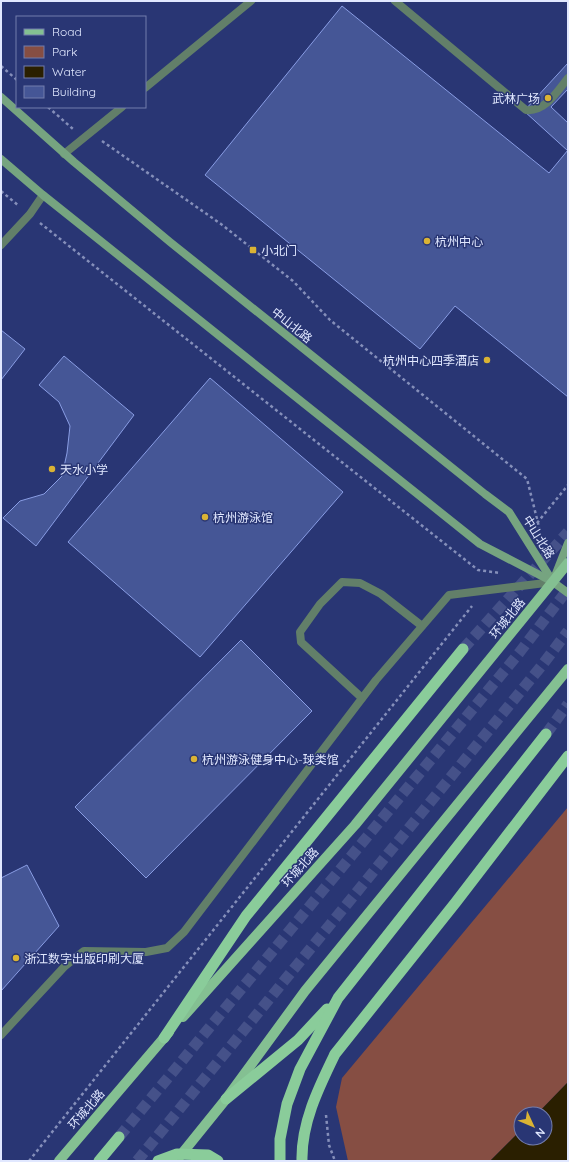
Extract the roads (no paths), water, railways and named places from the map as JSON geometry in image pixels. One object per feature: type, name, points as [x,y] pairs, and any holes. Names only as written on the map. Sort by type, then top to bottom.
[{"type":"highway","points":[[164,1038],[246,916],[463,649]]},
{"type":"highway","points":[[226,1099],[298,1040],[338,998],[546,734]]},
{"type":"highway","points":[[302,1161],[302,1146],[310,1111],[335,1054],[456,902],[568,756]]},
{"type":"highway","points":[[280,1161],[280,1139],[287,1104],[300,1069],[338,998]]},
{"type":"highway","points":[[99,1161],[119,1137]]},
{"type":"highway","points":[[158,1161],[177,1154],[208,1155],[218,1161]]},
{"type":"main road","name":"中山北路","points":[[1,97],[64,154],[181,251],[509,512],[553,582]]},
{"type":"main road","name":"中山北路","points":[[1,159],[43,195],[480,544],[553,582],[568,593]]},
{"type":"main road","name":"环城北路","points":[[553,582],[568,543]]},
{"type":"main road","name":"环城北路","points":[[59,1161],[164,1038],[356,825],[568,563]]},
{"type":"main road","points":[[176,1161],[226,1099],[305,991],[568,669]]},
{"type":"street","points":[[146,87],[251,1]]},
{"type":"street","points":[[395,1],[526,110],[533,111],[541,108],[568,78]]},
{"type":"street","points":[[64,154],[121,108]]},
{"type":"street","points":[[1,245],[30,214],[43,195]]},
{"type":"street","points":[[362,698],[301,642],[300,632],[320,604],[342,582],[360,582],[381,594],[422,626]]},
{"type":"street","points":[[1,1035],[65,966],[84,952],[146,952],[167,948],[184,932],[362,698],[449,595],[553,582]]},
{"type":"water","points":[[568,1082],[568,1161],[490,1161],[513,1138],[513,1146],[553,1146],[553,1106],[545,1106]]},
{"type":"tunnel","points":[[463,649],[568,532]]},
{"type":"tunnel","points":[[119,1137],[519,653],[568,589]]},
{"type":"tunnel","points":[[137,1161],[543,664],[568,631]]},
{"type":"tunnel","points":[[546,734],[568,704]]},
{"type":"place","name":"武林广场","points":[[548,98]]},
{"type":"place","name":"杭州中心","points":[[427,241]]},
{"type":"place","name":"小北门","points":[[253,250]]},
{"type":"place","name":"杭州中心四季酒店","points":[[487,360]]},
{"type":"place","name":"天水小学","points":[[52,469]]},
{"type":"place","name":"杭州游泳馆","points":[[205,517]]},
{"type":"place","name":"杭州游泳健身中心-球类馆","points":[[194,759]]},
{"type":"place","name":"浙江数字出版印刷大厦","points":[[16,958]]}]
